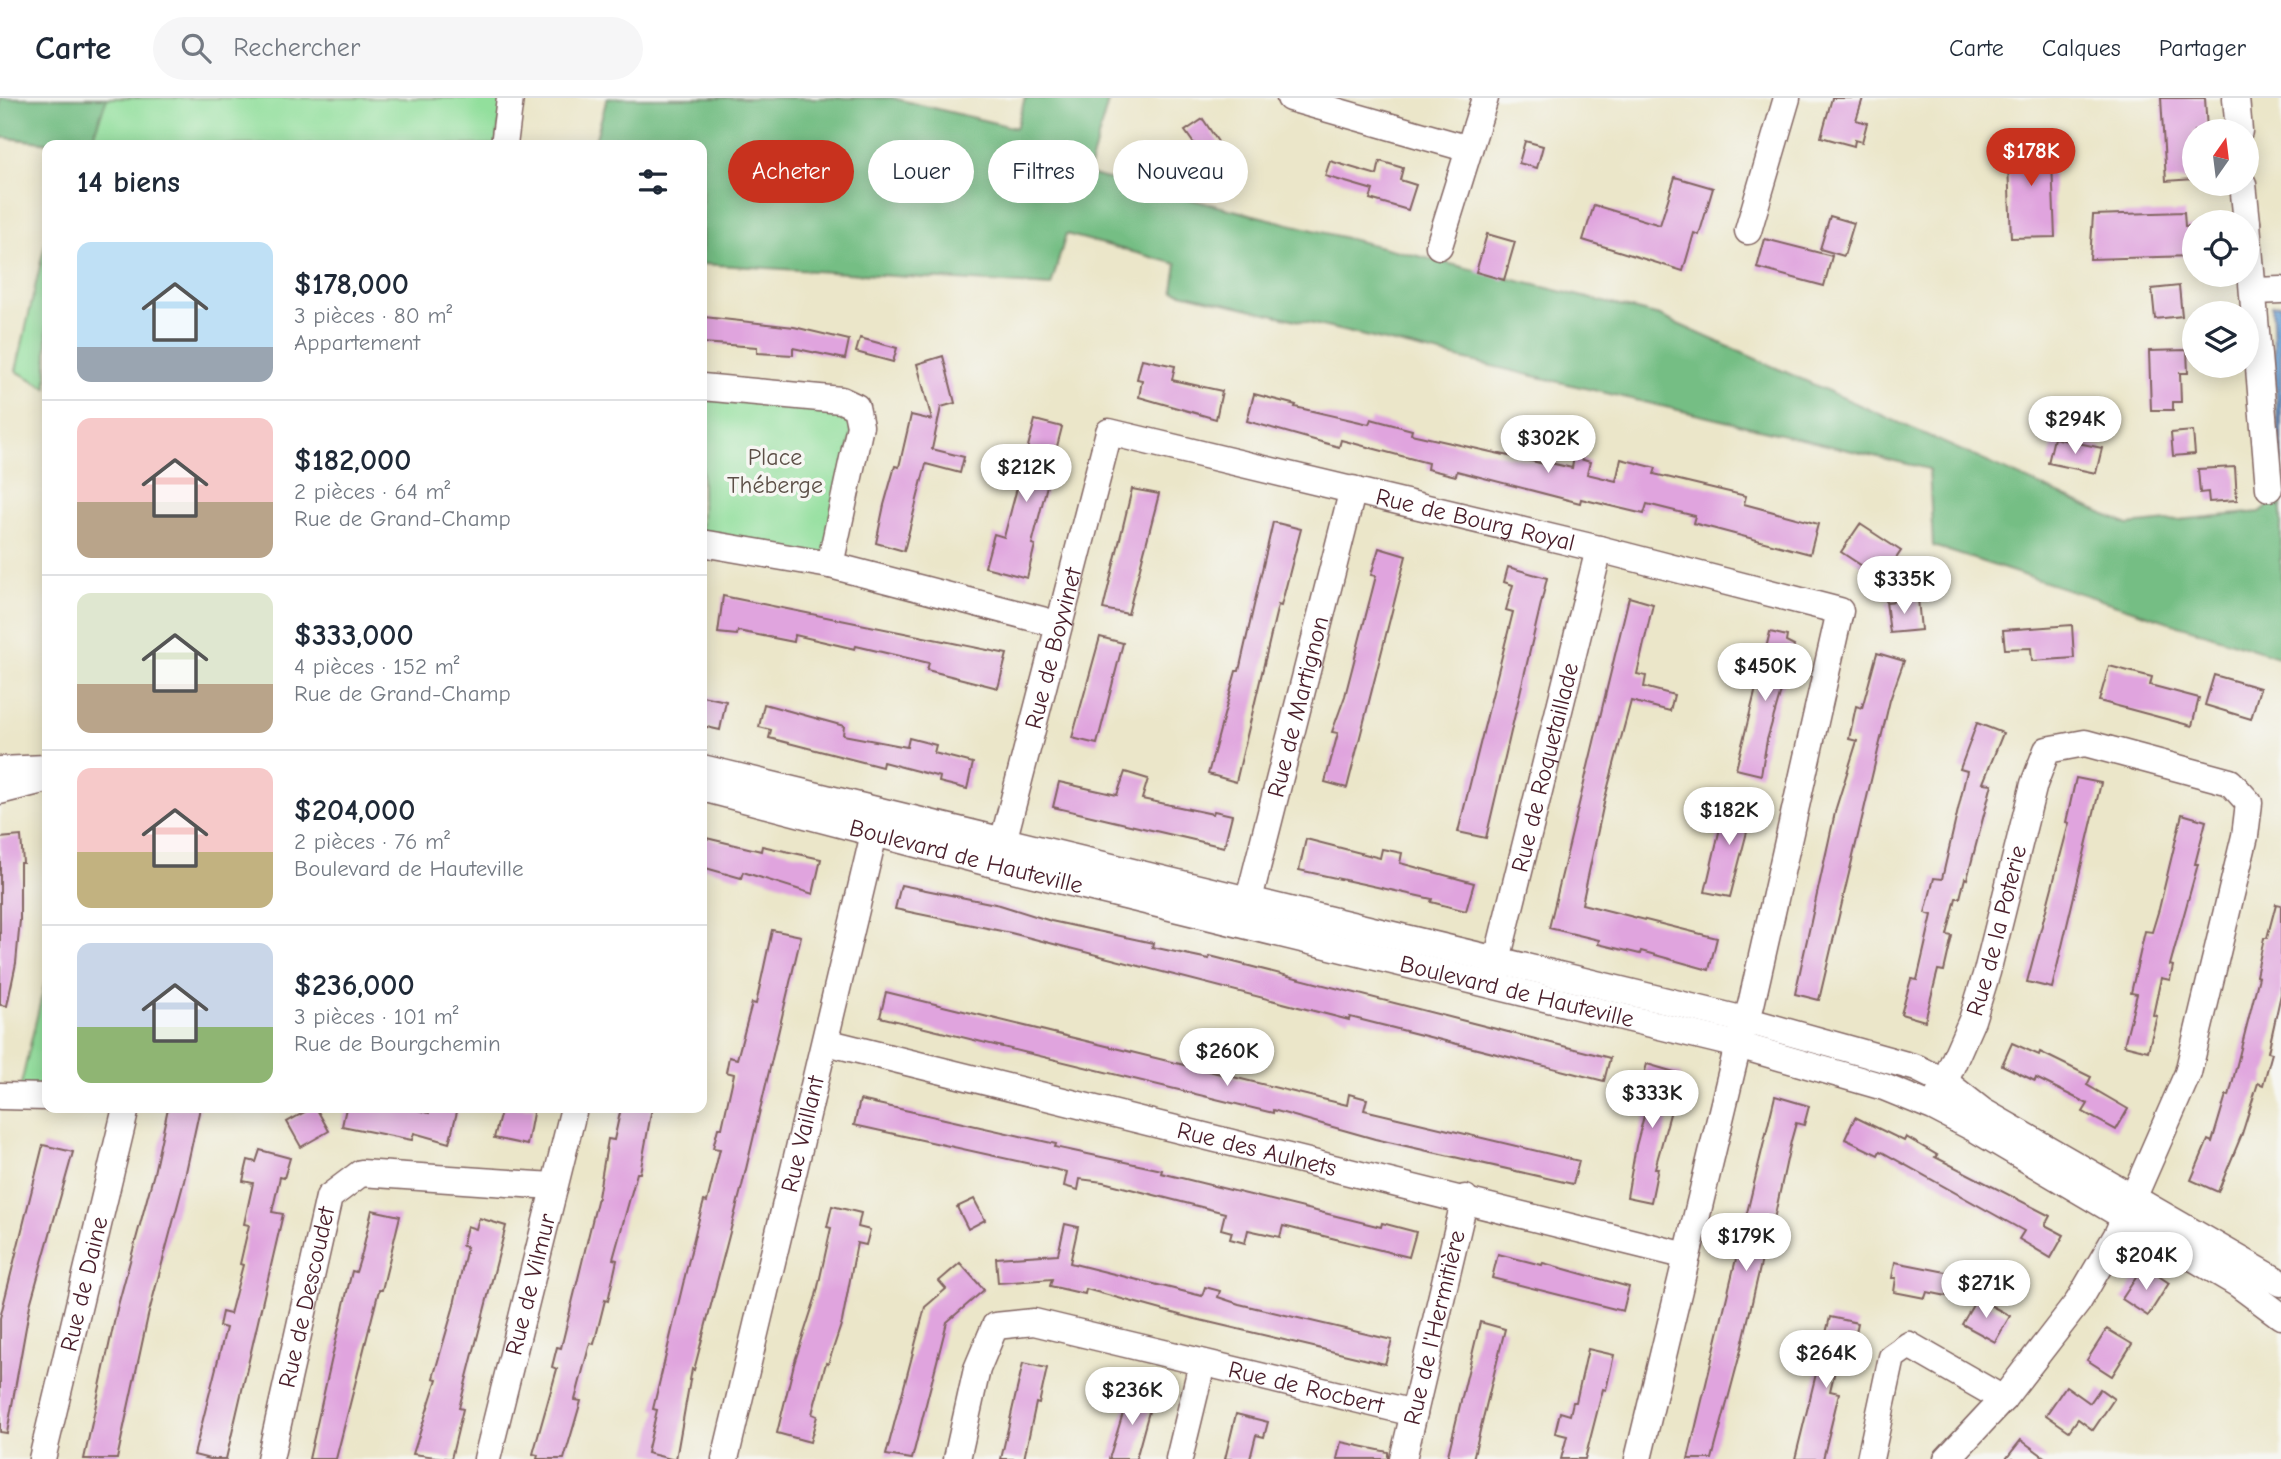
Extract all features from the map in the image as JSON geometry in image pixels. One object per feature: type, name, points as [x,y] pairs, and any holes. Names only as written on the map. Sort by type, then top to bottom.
[{"type":"street","points":[[505,140],[510,98]]},
{"type":"street","points":[[1290,98],[1469,149]]},
{"type":"street","points":[[1439,247],[1485,98]]},
{"type":"street","points":[[1748,231],[1787,98]]},
{"type":"street","points":[[2236,98],[2238,119]]},
{"type":"street","points":[[2254,287],[2269,488]]},
{"type":"street","points":[[2254,291],[2281,290]]},
{"type":"street","points":[[707,387],[841,400],[856,407],[860,426],[830,565]]},
{"type":"street","name":"Rue de Bourg Royal","points":[[1109,432],[1599,549],[1840,611],[1745,1020]]},
{"type":"street","name":"Rue de Boyvinet","points":[[1000,852],[1057,624],[1109,432]]},
{"type":"street","name":"Rue de Martignon","points":[[1246,911],[1353,489]]},
{"type":"street","points":[[707,544],[830,565],[1057,624]]},
{"type":"street","name":"Rue de Roquetaillade","points":[[1491,985],[1599,549]]},
{"type":"street","name":"Rue de la Poterie","points":[[1933,1107],[1972,1020],[1987,972],[2034,784],[2047,750],[2085,743],[2230,782],[2249,803],[2245,836],[2188,1073],[2174,1111],[2128,1208]]},
{"type":"street","points":[[0,770],[42,768]]},
{"type":"street","name":"Boulevard de Hauteville","points":[[707,770],[877,822]]},
{"type":"street","points":[[0,791],[42,780]]},
{"type":"street","name":"Boulevard de Hauteville","points":[[707,789],[877,822],[1246,911],[1498,959],[1856,1048],[1917,1068],[1945,1082],[1982,1111],[2128,1208],[2281,1316]]},
{"type":"street","name":"Rue Vaillant","points":[[726,1459],[877,822]]},
{"type":"street","name":"Boulevard de Hauteville","points":[[1246,911],[1491,985],[1738,1045],[1884,1087],[1933,1107],[2128,1208],[2281,1283]]},
{"type":"street","points":[[1638,1459],[1745,1020]]},
{"type":"street","name":"Rue des Aulnets","points":[[826,1042],[1465,1198],[1687,1256]]},
{"type":"street","points":[[0,1096],[42,1097]]},
{"type":"street","name":"Rue de Daine","points":[[42,1459],[125,1113]]},
{"type":"street","name":"Rue de Vilmur","points":[[487,1459],[573,1113]]},
{"type":"street","name":"Rue de Descoudet","points":[[270,1459],[329,1197],[361,1173],[553,1186]]},
{"type":"street","name":"Rue de l'Hermitière","points":[[1403,1459],[1465,1198]]},
{"type":"street","points":[[1947,1459],[2003,1399],[2078,1302],[2128,1208]]},
{"type":"street","name":"Rue de Rocbert","points":[[957,1459],[978,1369],[995,1326],[1034,1322],[1414,1413]]},
{"type":"street","points":[[1870,1459],[1892,1357],[1909,1345],[2003,1399]]},
{"type":"street","points":[[1180,1459],[1202,1364]]},
{"type":"green space","points":[[0,98],[504,98],[497,140],[42,142],[0,137]]},
{"type":"green space","points":[[0,98],[107,98],[93,136],[82,140],[42,142],[0,137]]},
{"type":"green space","points":[[607,98],[892,98],[1016,128],[1025,98],[1109,98],[1097,140],[988,140],[988,203],[1099,203],[1099,177],[1113,180],[1113,203],[1205,203],[1660,316],[2128,525],[2260,512],[2281,496],[2281,658],[1933,546],[1929,469],[1173,291],[1177,264],[1066,234],[1051,286],[707,264],[707,140],[595,140]]},
{"type":"green space","points":[[42,258],[42,385],[16,371]]},
{"type":"green space","name":"Place Théberge","points":[[707,388],[856,407],[830,565],[707,544]]},
{"type":"green space","points":[[42,995],[42,1097],[18,1097]]},
{"type":"water","points":[[2281,304],[2281,491],[2272,305]]},
{"type":"building","points":[[1832,98],[1863,98],[1856,120],[1867,123],[1862,142],[1855,140],[1854,146],[1821,137]]},
{"type":"building","points":[[2161,98],[2205,98],[2206,119],[2182,119],[2182,180],[2166,181]]},
{"type":"building","points":[[1203,119],[1217,140],[1191,140],[1185,131]]},
{"type":"building","points":[[2051,137],[2055,237],[2011,238],[2007,139]]},
{"type":"building","points":[[1525,141],[1543,146],[1537,168],[1519,163]]},
{"type":"building","points":[[1330,161],[1377,175],[1380,161],[1403,168],[1400,180],[1416,185],[1408,210],[1370,199],[1373,190],[1325,176]]},
{"type":"building","points":[[1675,177],[1713,188],[1699,235],[1694,233],[1683,271],[1583,240],[1594,205],[1660,225]]},
{"type":"building","points":[[2182,212],[2182,256],[2090,259],[2093,215]]},
{"type":"building","points":[[1830,216],[1854,223],[1844,256],[1820,249]]},
{"type":"building","points":[[1487,234],[1515,242],[1504,280],[1476,272]]},
{"type":"building","points":[[1765,239],[1832,256],[1824,286],[1757,268]]},
{"type":"building","points":[[2179,286],[2182,316],[2155,319],[2152,289]]},
{"type":"building","points":[[707,317],[794,327],[849,340],[845,359],[793,348],[793,355],[757,353],[757,347],[707,343]]},
{"type":"building","points":[[860,338],[897,348],[893,362],[856,352]]},
{"type":"building","points":[[2182,350],[2181,402],[2173,402],[2173,410],[2151,410],[2149,351]]},
{"type":"building","points":[[943,356],[955,403],[941,407],[932,449],[964,457],[960,473],[926,464],[904,551],[876,543],[884,505],[895,466],[899,467],[911,415],[932,420],[917,364]]},
{"type":"building","points":[[1142,359],[1175,366],[1172,380],[1222,391],[1216,419],[1139,397],[1142,380],[1137,379]]},
{"type":"building","points":[[1254,394],[1296,405],[1295,407],[1369,424],[1371,419],[1412,430],[1411,434],[1549,465],[1550,463],[1572,468],[1574,457],[1590,462],[1587,474],[1616,481],[1621,459],[1656,468],[1654,474],[1746,496],[1744,504],[1818,524],[1810,554],[1693,523],[1695,516],[1647,504],[1644,514],[1581,499],[1580,503],[1457,471],[1456,476],[1427,469],[1428,463],[1341,440],[1339,447],[1247,421]]},
{"type":"building","points":[[1035,420],[1062,427],[1032,544],[1035,545],[1027,578],[985,567],[994,534],[1004,537]]},
{"type":"building","points":[[2193,431],[2195,454],[2173,456],[2171,433]]},
{"type":"building","points":[[2054,438],[2102,448],[2096,473],[2048,463]]},
{"type":"building","points":[[2235,467],[2237,500],[2209,502],[2208,492],[2200,493],[2198,469]]},
{"type":"building","points":[[1132,489],[1159,494],[1128,614],[1103,609]]},
{"type":"building","points":[[1273,522],[1301,529],[1281,606],[1278,605],[1236,782],[1208,774],[1236,671],[1239,671]]},
{"type":"building","points":[[1860,524],[1901,551],[1882,579],[1841,552]]},
{"type":"building","points":[[1379,548],[1406,556],[1347,788],[1325,782],[1338,733],[1332,732],[1345,696],[1376,576],[1371,575]]},
{"type":"building","points":[[1508,567],[1547,578],[1486,838],[1458,832],[1513,612],[1506,610],[1513,585],[1504,582]]},
{"type":"building","points":[[723,596],[1007,654],[998,688],[927,670],[929,663],[856,646],[855,649],[795,635],[794,642],[738,631],[737,635],[718,633]]},
{"type":"building","points":[[1629,597],[1653,604],[1637,674],[1646,676],[1644,687],[1674,695],[1670,711],[1631,701],[1605,798],[1582,904],[1717,938],[1709,970],[1641,951],[1640,954],[1598,944],[1599,940],[1549,928]]},
{"type":"building","points":[[1918,599],[1921,630],[1890,633],[1886,602]]},
{"type":"building","points":[[2072,625],[2074,658],[2032,661],[2031,648],[2005,649],[2003,630]]},
{"type":"building","points":[[1770,632],[1787,636],[1786,642],[1794,646],[1767,740],[1761,775],[1736,769]]},
{"type":"building","points":[[1100,637],[1123,643],[1097,744],[1072,738]]},
{"type":"building","points":[[1877,653],[1904,661],[1890,700],[1819,1000],[1795,994],[1836,808],[1857,741],[1849,739],[1856,706],[1862,708]]},
{"type":"building","points":[[2109,666],[2152,677],[2150,685],[2199,698],[2192,726],[2099,701]]},
{"type":"building","points":[[2214,675],[2260,688],[2251,719],[2205,705]]},
{"type":"building","points":[[707,697],[726,701],[720,730],[707,727]]},
{"type":"building","points":[[764,704],[844,726],[843,735],[907,747],[909,738],[936,745],[934,753],[973,763],[967,789],[939,782],[940,777],[883,762],[882,767],[769,738],[771,730],[759,727]]},
{"type":"building","points":[[1977,723],[2003,733],[1983,783],[1992,784],[1967,879],[1965,878],[1960,898],[1956,898],[1947,935],[1952,936],[1944,971],[1938,970],[1925,1021],[1901,1014],[1911,979],[1917,980],[1932,915],[1925,913],[1934,878],[1942,879],[1967,771],[1960,769]]},
{"type":"building","points":[[1125,772],[1148,779],[1142,799],[1213,814],[1214,811],[1232,815],[1224,847],[1053,807],[1059,782],[1117,795]]},
{"type":"building","points":[[2076,778],[2101,783],[2052,988],[2027,982],[2069,823],[2066,822]]},
{"type":"building","points":[[1727,798],[1754,805],[1730,897],[1705,892]]},
{"type":"building","points":[[2182,814],[2206,821],[2195,864],[2198,864],[2170,965],[2173,966],[2170,980],[2161,978],[2153,1015],[2157,1016],[2148,1051],[2124,1045],[2137,994],[2131,993],[2145,931],[2152,932],[2159,909]]},
{"type":"building","points":[[21,836],[23,863],[20,863],[20,920],[16,963],[7,1006],[0,1005],[0,838]]},
{"type":"building","points":[[707,838],[761,851],[762,846],[821,859],[813,894],[743,872],[741,878],[707,868]]},
{"type":"building","points":[[1306,839],[1380,858],[1382,849],[1402,853],[1400,863],[1474,883],[1466,911],[1431,902],[1432,899],[1299,870]]},
{"type":"building","points":[[901,885],[1000,905],[1051,921],[1153,943],[1152,947],[1209,959],[1210,956],[1610,1058],[1604,1081],[1350,1017],[1349,1020],[1011,933],[895,909]]},
{"type":"building","points":[[2276,904],[2281,905],[2281,994],[2268,1052],[2272,1053],[2263,1085],[2258,1083],[2242,1134],[2218,1192],[2191,1180],[2208,1140],[2212,1142],[2226,1095],[2229,1096],[2259,977],[2256,976],[2264,938],[2267,938]]},
{"type":"building","points":[[772,930],[801,936],[742,1186],[694,1370],[692,1369],[676,1459],[671,1459],[647,1453],[657,1410],[653,1409],[696,1230],[704,1201],[707,1202],[720,1149],[713,1148],[718,1128],[722,1128],[734,1074],[726,1072],[729,1057],[737,1059],[752,1003],[756,1004]]},
{"type":"building","points":[[886,992],[1347,1105],[1349,1094],[1367,1099],[1364,1110],[1579,1161],[1573,1184],[1375,1139],[1273,1110],[1273,1113],[880,1017]]},
{"type":"building","points":[[2012,1043],[2039,1055],[2040,1052],[2091,1077],[2087,1085],[2128,1109],[2116,1130],[2083,1112],[2088,1104],[2036,1078],[2035,1081],[2002,1065]]},
{"type":"building","points":[[1647,1064],[1681,1074],[1655,1168],[1658,1168],[1651,1202],[1627,1197],[1650,1091],[1640,1088]]},
{"type":"building","points":[[1775,1096],[1809,1106],[1804,1125],[1796,1123],[1791,1141],[1771,1233],[1768,1233],[1712,1459],[1688,1459]]},
{"type":"building","points":[[860,1100],[1056,1144],[1055,1147],[1162,1170],[1161,1173],[1381,1227],[1382,1223],[1416,1232],[1409,1257],[1283,1226],[1280,1237],[1248,1230],[1245,1243],[1230,1239],[1232,1232],[1221,1229],[1225,1213],[1103,1182],[1080,1179],[1078,1190],[1064,1186],[1067,1172],[854,1125]]},
{"type":"building","points":[[167,1113],[199,1113],[148,1316],[117,1459],[84,1459],[117,1309],[154,1173]]},
{"type":"building","points":[[303,1113],[319,1113],[329,1131],[301,1147],[287,1122]]},
{"type":"building","points":[[345,1113],[457,1113],[449,1143],[414,1133],[412,1140],[342,1126]]},
{"type":"building","points":[[501,1113],[533,1113],[527,1145],[494,1138]]},
{"type":"building","points":[[620,1113],[651,1113],[640,1173],[637,1173],[613,1259],[617,1260],[608,1301],[605,1300],[594,1344],[590,1343],[575,1400],[581,1401],[564,1459],[537,1459],[538,1455],[533,1454],[557,1369],[552,1367],[557,1347],[561,1348],[598,1197],[608,1139],[614,1140]]},
{"type":"building","points":[[1855,1117],[1904,1141],[1906,1137],[1937,1155],[1935,1157],[2050,1216],[2045,1225],[2064,1235],[2051,1258],[2019,1239],[2024,1231],[1880,1151],[1878,1155],[1845,1139]]},
{"type":"building","points":[[43,1145],[73,1152],[30,1305],[7,1433],[0,1432],[0,1318]]},
{"type":"building","points":[[260,1150],[290,1158],[284,1178],[280,1177],[272,1212],[283,1214],[226,1459],[210,1459],[194,1455],[226,1328],[219,1326],[222,1312],[230,1314],[243,1265],[240,1264],[249,1225],[244,1224],[253,1183],[243,1181],[248,1160],[256,1162]]},
{"type":"building","points":[[974,1199],[985,1220],[968,1229],[957,1207]]},
{"type":"building","points":[[832,1206],[861,1213],[858,1227],[870,1230],[866,1245],[857,1243],[842,1322],[828,1364],[826,1363],[812,1414],[817,1416],[810,1442],[777,1433],[794,1364],[816,1296],[831,1228],[827,1227]]},
{"type":"building","points":[[372,1210],[400,1216],[382,1290],[379,1290],[336,1459],[309,1459],[352,1271],[356,1272]]},
{"type":"building","points":[[479,1218],[506,1226],[459,1408],[463,1409],[451,1459],[413,1454],[437,1379],[433,1378],[467,1247],[462,1246],[467,1226],[476,1229]]},
{"type":"building","points":[[1065,1224],[1078,1227],[1070,1263],[1202,1296],[1205,1287],[1220,1291],[1218,1297],[1239,1304],[1392,1340],[1385,1364],[1187,1317],[1086,1289],[1085,1294],[1050,1286],[1052,1279],[998,1283],[996,1258],[1058,1254]]},
{"type":"building","points":[[1498,1254],[1542,1265],[1543,1263],[1629,1287],[1623,1311],[1492,1278]]},
{"type":"building","points":[[1895,1262],[1951,1273],[1947,1296],[1927,1292],[1925,1298],[1894,1292],[1896,1278],[1892,1278]]},
{"type":"building","points":[[960,1263],[984,1290],[947,1322],[912,1459],[886,1455],[925,1307],[946,1289],[939,1281]]},
{"type":"building","points":[[2141,1270],[2152,1277],[2154,1273],[2169,1283],[2148,1316],[2122,1299]]},
{"type":"building","points":[[1977,1298],[2010,1316],[1995,1342],[1962,1324]]},
{"type":"building","points":[[1830,1317],[1858,1323],[1850,1361],[1838,1358],[1830,1391],[1839,1393],[1823,1459],[1795,1459]]},
{"type":"building","points":[[1480,1322],[1505,1329],[1473,1459],[1447,1459]]},
{"type":"building","points":[[2107,1329],[2132,1344],[2112,1376],[2087,1360]]},
{"type":"building","points":[[1588,1349],[1614,1355],[1606,1390],[1603,1389],[1585,1459],[1561,1459],[1567,1436],[1555,1433],[1560,1412],[1570,1415],[1573,1402],[1576,1402]]},
{"type":"building","points":[[1023,1363],[1047,1368],[1039,1404],[1036,1403],[1024,1459],[1001,1459]]},
{"type":"building","points":[[2066,1386],[2090,1403],[2100,1389],[2114,1399],[2093,1430],[2078,1419],[2069,1431],[2046,1415]]},
{"type":"building","points":[[1130,1390],[1153,1397],[1136,1459],[1109,1459]]},
{"type":"building","points":[[1236,1414],[1268,1422],[1264,1437],[1256,1435],[1250,1459],[1225,1459]]},
{"type":"building","points":[[2021,1440],[2047,1459],[2006,1459]]},
{"type":"building","points":[[1341,1442],[1388,1452],[1388,1459],[1337,1459]]}]
